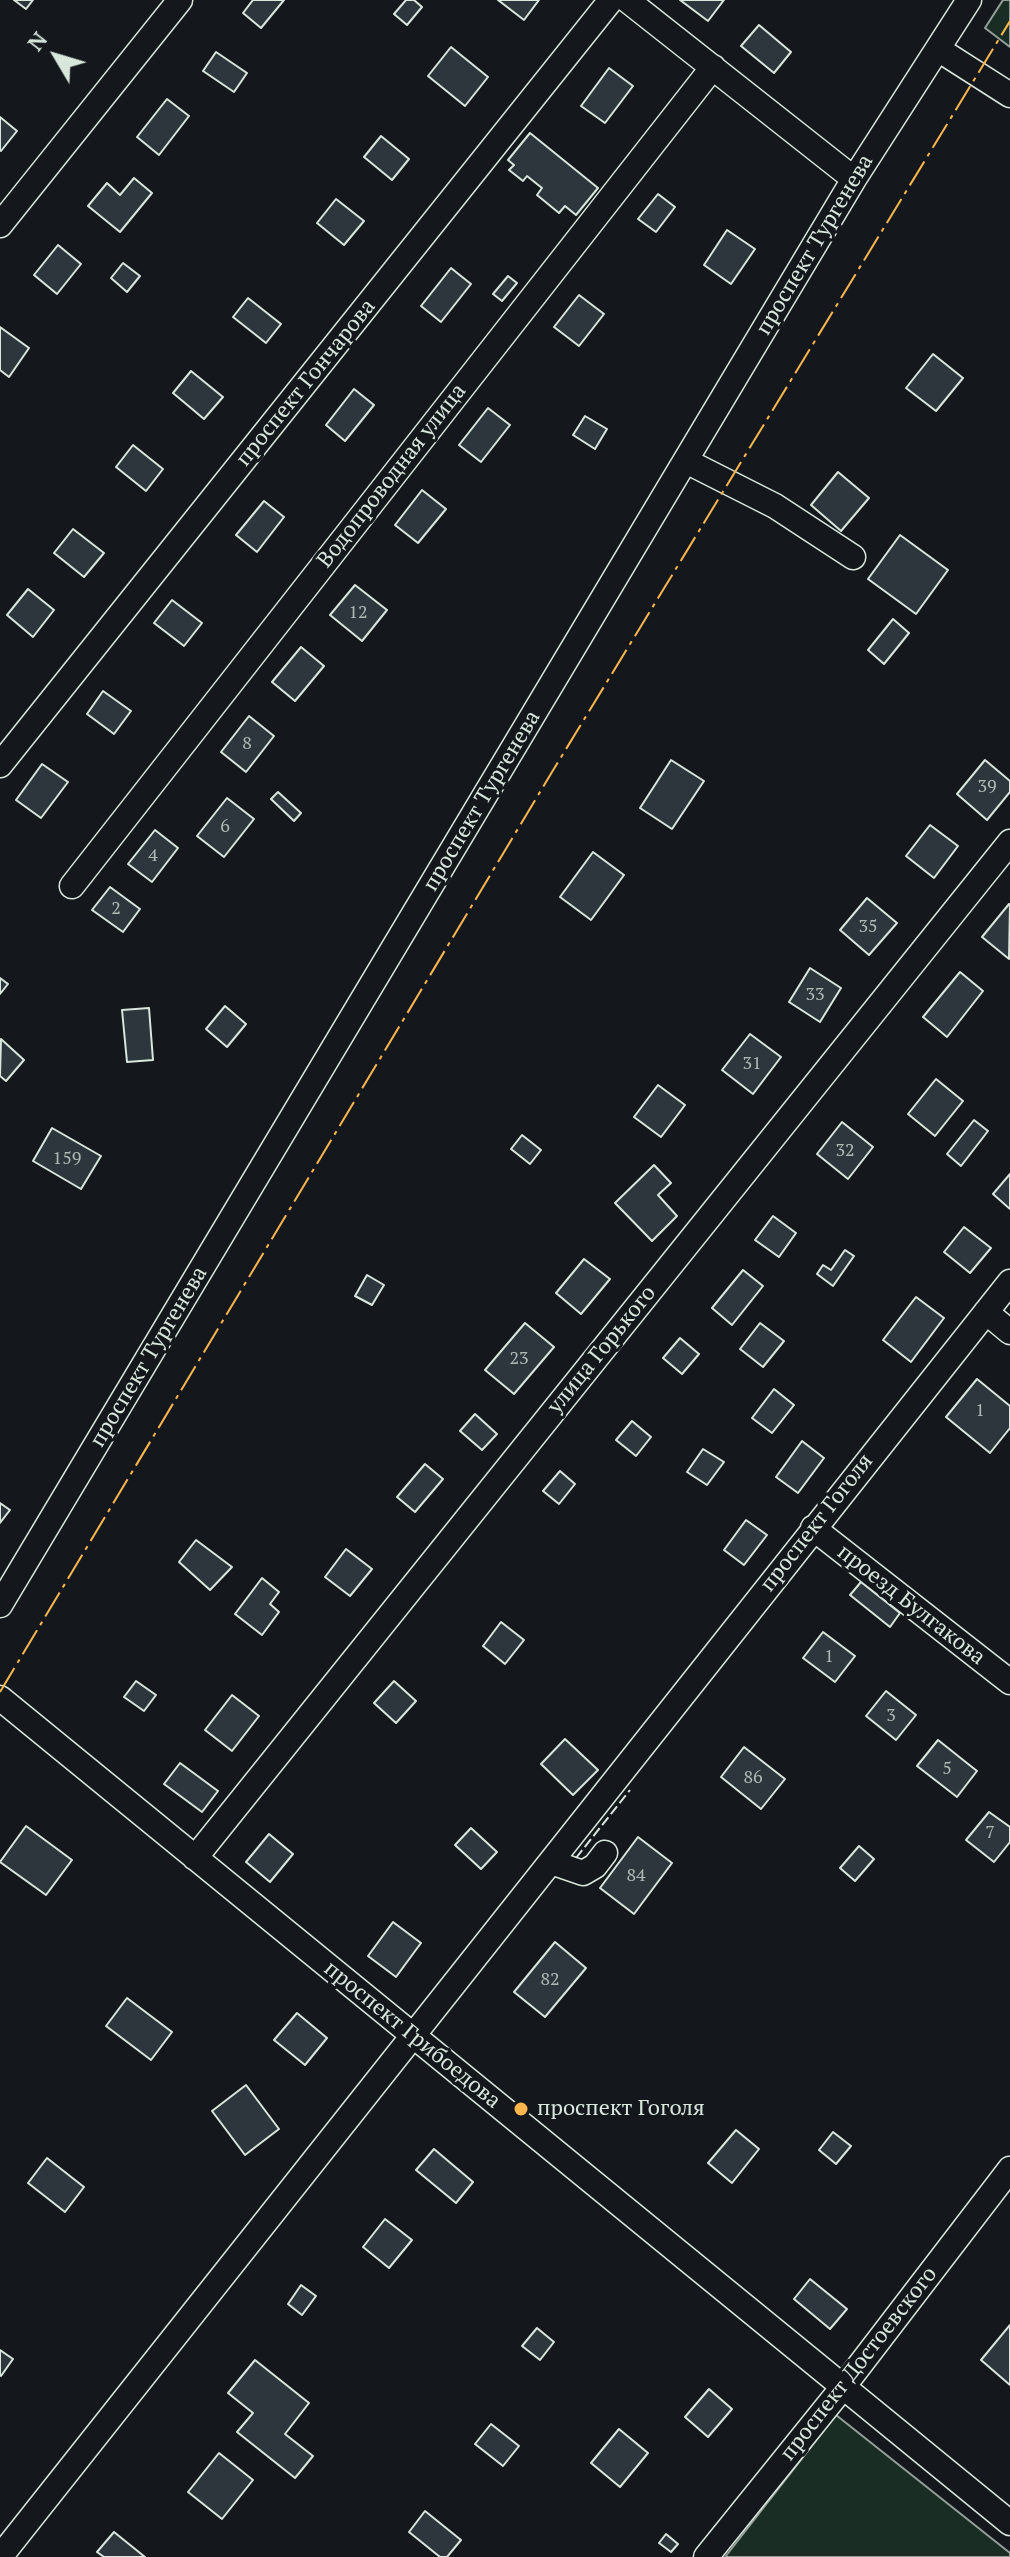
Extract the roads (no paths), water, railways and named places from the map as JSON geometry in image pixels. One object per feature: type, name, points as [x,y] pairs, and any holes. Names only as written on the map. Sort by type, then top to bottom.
[{"type":"street","points":[[0,225],[180,0]]},
{"type":"street","name":"проспект Гончарова","points":[[0,765],[611,0]]},
{"type":"street","points":[[627,0],[854,179]]},
{"type":"street","name":"проспект Тургенева","points":[[0,1605],[854,179],[969,0]]},
{"type":"street","points":[[938,49],[1010,95]]},
{"type":"street","name":"Водопроводная улица","points":[[72,886],[713,67]]},
{"type":"street","points":[[686,461],[775,506],[853,557]]},
{"type":"street","name":"улица Горького","points":[[195,1858],[1010,842]]},
{"type":"street","name":"проспект Гоголя","points":[[0,2557],[415,2037],[813,1528],[1010,1282]]},
{"type":"street","points":[[986,1312],[1010,1332]]},
{"type":"street","name":"проезд Булгакова","points":[[813,1528],[1010,1682]]},
{"type":"street","name":"проспект Грибоедова","points":[[0,1698],[1010,2523]]},
{"type":"street","points":[[551,1862],[583,1873],[595,1866],[605,1853]]},
{"type":"street","name":"проспект Достоевского","points":[[706,2557],[843,2387],[1010,2169]]},
{"type":"place","name":"проспект Гоголя","points":[[521,2109]]}]
